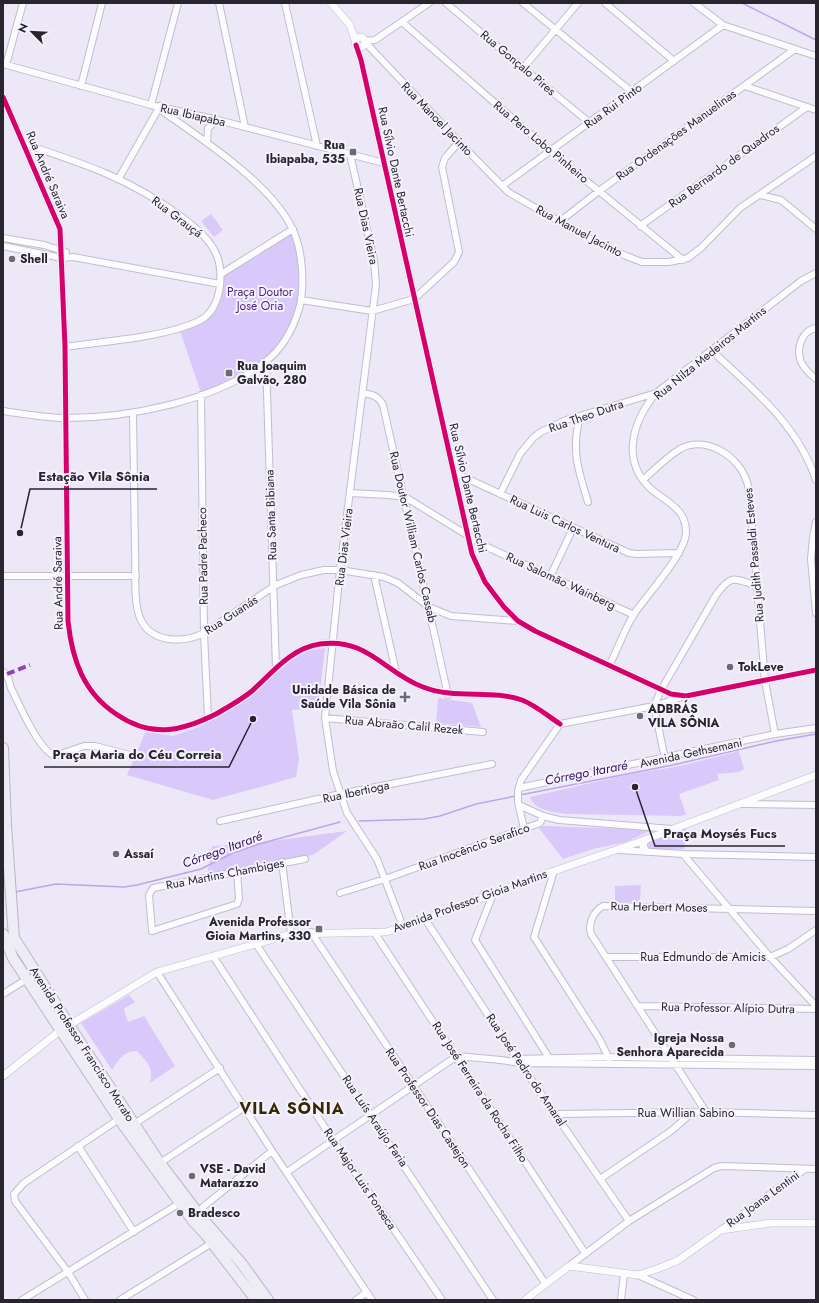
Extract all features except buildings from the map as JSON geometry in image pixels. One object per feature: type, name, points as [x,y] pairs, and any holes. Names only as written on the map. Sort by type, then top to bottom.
[{"type":"highway","name":"Avenida Professor Francisco Morato","points":[[3,748],[6,825],[14,938],[119,1119],[180,1203],[196,1217],[242,1264],[268,1300]]},
{"type":"highway","name":"Avenida Professor Francisco Morato","points":[[3,934],[13,958],[27,980],[65,1027],[160,1162],[212,1243],[256,1300]]},
{"type":"street","points":[[4,64],[23,3]]},
{"type":"street","points":[[81,86],[102,3]]},
{"type":"street","points":[[118,178],[156,106],[178,3]]},
{"type":"street","points":[[218,3],[245,127]]},
{"type":"street","points":[[286,3],[317,146]]},
{"type":"street","name":"Rua Manoel Jacinto","points":[[331,3],[362,43],[372,51],[502,186]]},
{"type":"street","points":[[362,43],[375,40],[429,3]]},
{"type":"street","name":"Rua Gonçalo Pires","points":[[446,3],[522,68],[590,123]]},
{"type":"street","points":[[523,3],[554,30],[632,92]]},
{"type":"street","points":[[522,68],[578,3]]},
{"type":"street","points":[[605,3],[674,61]]},
{"type":"street","points":[[694,3],[723,25],[816,56]]},
{"type":"street","name":"Rua Pero Lobo Pinheiro","points":[[402,22],[550,151],[683,260]]},
{"type":"street","name":"Rua Rui Pinto","points":[[502,186],[723,25]]},
{"type":"street","name":"Rua Sílvio Dante Bertacchi","points":[[362,43],[361,60],[414,300],[455,473],[467,536],[472,554],[485,582],[504,607],[518,621],[535,631],[671,694],[686,696],[816,670]]},
{"type":"street","name":"Rua Ordenações Manuelinas","points":[[559,222],[599,191],[795,49]]},
{"type":"street","name":"Rua Ibiapaba","points":[[4,64],[156,106],[218,120],[384,163]]},
{"type":"street","points":[[745,86],[816,110]]},
{"type":"street","name":"Rua André Saraiva","points":[[3,97],[58,222],[62,250],[65,347],[68,621],[75,660],[87,684],[110,710],[125,720],[139,726],[156,730],[174,730],[188,726],[227,708],[251,692],[292,655],[306,647],[332,642],[357,648],[385,663],[396,672],[421,687],[448,695],[507,696],[522,700],[560,724]]},
{"type":"street","points":[[3,412],[66,418],[133,413],[201,395],[247,374],[266,362],[290,332],[296,319],[301,300],[302,273],[293,229],[276,204],[257,184],[208,142],[156,106]]},
{"type":"street","name":"Rua Bernardo de Quadros","points":[[640,226],[808,107]]},
{"type":"street","points":[[208,142],[208,128],[218,120]]},
{"type":"street","points":[[301,300],[372,310],[414,300],[457,257],[458,252],[455,231],[442,168],[445,158],[459,142]]},
{"type":"street","name":"Rua Grauçá","points":[[24,144],[89,165],[118,178],[170,208],[196,230],[212,248],[217,256],[221,274],[218,300],[210,311],[200,320],[158,333],[65,347]]},
{"type":"street","name":"Rua Dias Vieira","points":[[350,154],[374,260],[376,280],[340,570],[325,718],[330,759],[340,794],[352,824],[377,859],[403,927]]},
{"type":"street","name":"Rua Manuel Jacinto","points":[[502,186],[508,192],[559,222],[626,256],[642,262],[659,263],[683,260],[698,250],[740,208],[816,156]]},
{"type":"street","points":[[760,195],[781,200],[816,229]]},
{"type":"street","points":[[221,274],[293,229]]},
{"type":"street","points":[[3,238],[62,250],[73,257]]},
{"type":"street","points":[[3,246],[62,258],[73,257],[220,284]]},
{"type":"street","name":"Rua Nilza Medeiros Martins","points":[[609,666],[634,615],[679,553],[686,532],[682,515],[677,507],[651,488],[644,479],[635,462],[633,440],[636,425],[656,393],[801,281],[816,273]]},
{"type":"street","points":[[816,328],[810,329],[804,334],[800,342],[799,352],[802,362],[816,379]]},
{"type":"street","points":[[712,351],[761,397],[785,423],[805,452],[816,480]]},
{"type":"street","name":"Rua Santa Bibiana","points":[[266,362],[276,668]]},
{"type":"street","name":"Rua Doutor William Carlos Cassab","points":[[363,393],[374,395],[379,398],[383,405],[405,497],[448,695]]},
{"type":"street","name":"Rua Theo Dutra","points":[[500,494],[512,468],[533,438],[554,425],[656,393]]},
{"type":"street","name":"Rua Padre Pacheco","points":[[201,395],[204,634],[208,718]]},
{"type":"street","name":"Rua Guanás","points":[[133,413],[136,576],[140,618],[153,633],[164,639],[181,641],[192,639],[204,634],[273,587],[301,575],[324,570],[340,570],[384,577],[398,583],[429,607],[451,616],[518,621]]},
{"type":"street","points":[[580,416],[575,442],[575,453],[588,502]]},
{"type":"street","name":"Rua Judith Passaldi Esteves","points":[[644,479],[680,449],[695,445],[711,446],[729,455],[741,470],[747,482],[758,586],[765,681],[775,734]]},
{"type":"street","name":"Rua Luis Carlos Ventura","points":[[455,473],[629,553],[679,553]]},
{"type":"street","points":[[350,493],[405,497]]},
{"type":"street","name":"Rua Salomão Wainberg","points":[[405,497],[485,546],[634,615]]},
{"type":"street","points":[[816,522],[811,559],[816,614]]},
{"type":"street","points":[[550,577],[573,528]]},
{"type":"street","points":[[374,575],[396,672]]},
{"type":"street","points":[[3,576],[136,576]]},
{"type":"street","points":[[665,758],[654,706],[661,690],[725,582],[735,579],[758,586]]},
{"type":"street","points":[[3,672],[7,674],[11,687],[36,735],[47,752],[55,756],[84,746],[96,746],[130,754]]},
{"type":"street","points":[[3,685],[11,687]]},
{"type":"street","points":[[524,829],[520,812],[518,790],[521,780],[560,724],[654,706],[686,696]]},
{"type":"street","name":"Rua Abraão Calil Rezek","points":[[325,718],[483,732]]},
{"type":"street","name":"Avenida Gethsemani","points":[[518,790],[775,734],[816,728]]},
{"type":"street","name":"Rua Ibertioga","points":[[220,821],[340,794],[492,764]]},
{"type":"street","points":[[618,850],[816,775]]},
{"type":"street","points":[[519,803],[529,810],[543,816]]},
{"type":"street","points":[[741,804],[816,805]]},
{"type":"street","points":[[520,812],[529,810]]},
{"type":"street","name":"Rua Inocêncio Serafico","points":[[340,893],[385,879],[540,823],[543,816],[576,823],[672,829]]},
{"type":"street","points":[[653,837],[655,828]]},
{"type":"street","points":[[645,840],[643,846],[646,851]]},
{"type":"street","name":"Avenida Professor Gioia Martins","points":[[3,1076],[65,1027],[157,972],[291,934],[311,932],[386,932],[493,894],[554,870],[618,850],[683,854],[816,857]]},
{"type":"street","points":[[683,854],[770,957],[816,1008]]},
{"type":"street","name":"Rua Martins Chambiges","points":[[237,871],[239,899],[237,904],[152,931],[149,895],[153,888],[237,871],[282,862],[305,859]]},
{"type":"street","points":[[282,862],[291,934]]},
{"type":"street","points":[[554,870],[534,937],[600,1040],[610,1064]]},
{"type":"street","points":[[493,894],[475,940],[553,1063]]},
{"type":"street","name":"Rua Herbert Moses","points":[[706,1112],[639,1006],[591,934],[589,927],[592,917],[603,906],[816,911]]},
{"type":"street","name":"Rua José Pedro do Amaral","points":[[425,919],[519,1061],[629,1220]]},
{"type":"street","name":"Rua Edmundo de Amicis","points":[[606,957],[770,957],[788,949],[816,930]]},
{"type":"street","name":"Rua Professor Dias Castejon","points":[[311,932],[545,1283]]},
{"type":"street","name":"Rua José Ferreira da Rocha Filho","points":[[374,932],[457,1056],[585,1253]]},
{"type":"street","name":"Rua Luís Araújo Faria","points":[[256,944],[371,1114],[493,1300]]},
{"type":"street","name":"Rua Major Luis Fonseca","points":[[213,956],[333,1140],[442,1300]]},
{"type":"street","points":[[157,972],[272,1150],[372,1300]]},
{"type":"street","points":[[3,994],[27,980]]},
{"type":"street","name":"Rua Professor Alípio Dutra","points":[[639,1006],[816,1008]]},
{"type":"street","points":[[287,1172],[371,1114],[414,1087],[457,1056],[553,1063],[610,1064],[816,1060]]},
{"type":"street","points":[[519,1061],[549,1058],[608,1057],[675,1062],[816,1066]]},
{"type":"street","points":[[134,1124],[220,1068]]},
{"type":"street","points":[[160,1162],[245,1107]]},
{"type":"street","points":[[600,1179],[671,1131],[693,1112]]},
{"type":"street","name":"Rua Willian Sabino","points":[[556,1114],[706,1112],[816,1115]]},
{"type":"street","points":[[85,1300],[68,1272],[15,1201],[14,1194],[24,1183],[119,1119]]},
{"type":"street","points":[[78,1146],[134,1232]]},
{"type":"street","points":[[196,1217],[272,1150]]},
{"type":"street","points":[[525,1300],[545,1283],[629,1220],[714,1168],[722,1166],[816,1169]]},
{"type":"street","name":"Rua Joana Lentini","points":[[721,1230],[806,1169]]},
{"type":"street","points":[[22,1300],[180,1203]]},
{"type":"street","points":[[569,1266],[638,1275],[657,1270],[677,1261],[721,1230],[771,1223],[816,1223]]},
{"type":"street","points":[[120,1300],[212,1243]]},
{"type":"street","points":[[621,1300],[624,1274]]},
{"type":"street","points":[[638,1275],[693,1300]]},
{"type":"street","points":[[356,1300],[367,1292]]},
{"type":"green space","points":[[211,214],[223,230],[214,237],[201,221]]},
{"type":"green space","name":"Praça Doutor José Oria","points":[[292,229],[302,274],[301,300],[287,337],[266,361],[201,393],[179,328],[188,325],[216,306],[221,274]]},
{"type":"green space","points":[[325,648],[318,708],[292,710],[299,759],[296,777],[213,800],[127,775],[146,731],[173,736],[199,727],[227,712],[255,692],[273,674],[305,651]]},
{"type":"green space","points":[[438,698],[472,703],[481,727],[436,723]]},
{"type":"green space","points":[[739,751],[744,769],[739,772],[717,774],[719,780],[679,794],[686,814],[681,816],[567,814],[540,808],[532,802],[530,797],[626,775],[680,766]]},
{"type":"green space","points":[[547,826],[652,830],[626,842],[593,849],[563,859],[538,827]]},
{"type":"green space","points":[[686,828],[687,835],[684,849],[650,849],[646,846],[648,841],[652,841]]},
{"type":"green space","points":[[347,831],[313,855],[207,875],[212,846],[240,845]]},
{"type":"green space","points":[[641,885],[640,902],[615,902],[615,886]]},
{"type":"green space","points":[[129,995],[135,1002],[124,1009],[128,1022],[144,1016],[175,1066],[150,1083],[151,1073],[149,1065],[137,1051],[132,1051],[125,1054],[112,1070],[81,1023]]},
{"type":"waterway","points":[[742,3],[816,40]]},
{"type":"waterway","name":"Córrego Itararé","points":[[520,795],[673,765],[776,741],[816,734]]},
{"type":"waterway","name":"Córrego Itararé","points":[[359,821],[424,819],[440,816],[476,804],[516,796]]},
{"type":"waterway","name":"Córrego Itararé","points":[[15,892],[56,884],[124,887],[137,885],[201,869],[233,853],[259,844],[340,822]]},
{"type":"marked path","points":[[7,674],[30,665]]},
{"type":"cycle path","points":[[356,45],[361,60],[472,554],[485,582],[504,607],[518,621],[535,631],[671,694],[686,696],[816,670]]},
{"type":"cycle path","points":[[3,97],[60,229],[65,347],[68,621],[76,661],[81,674],[95,696],[116,714],[141,727],[166,730],[178,728],[203,720],[239,700],[252,691],[283,662],[300,650],[320,644],[336,643],[351,646],[363,651],[410,681],[423,687],[448,693],[498,695],[522,700],[537,708],[560,724]]},
{"type":"place","name":"Rua Ibiapaba, 535","points":[[353,152]]},
{"type":"place","name":"Shell","points":[[12,259]]},
{"type":"place","name":"Rua Joaquim Galvão, 280","points":[[229,373]]},
{"type":"place","name":"Estação Vila Sônia","points":[[20,533]]},
{"type":"place","name":"TokLeve","points":[[730,667]]},
{"type":"place","name":"Unidade Básica de Saúde Vila Sônia","points":[[405,697]]},
{"type":"place","name":"ADBRÁS VILA SÔNIA","points":[[640,716]]},
{"type":"place","name":"Praça Maria do Céu Correia","points":[[253,719]]},
{"type":"place","name":"Praça Moysés Fucs","points":[[635,787]]},
{"type":"place","name":"Assaí","points":[[116,854]]},
{"type":"place","name":"Avenida Professor Gioia Martins, 330","points":[[319,929]]},
{"type":"place","name":"Igreja Nossa Senhora Aparecida","points":[[732,1045]]},
{"type":"place","name":"VSE - David Matarazzo","points":[[192,1176]]},
{"type":"place","name":"Bradesco","points":[[180,1213]]},
{"type":"district","name":"VILA SÔNIA","points":[[292,1108]]}]
